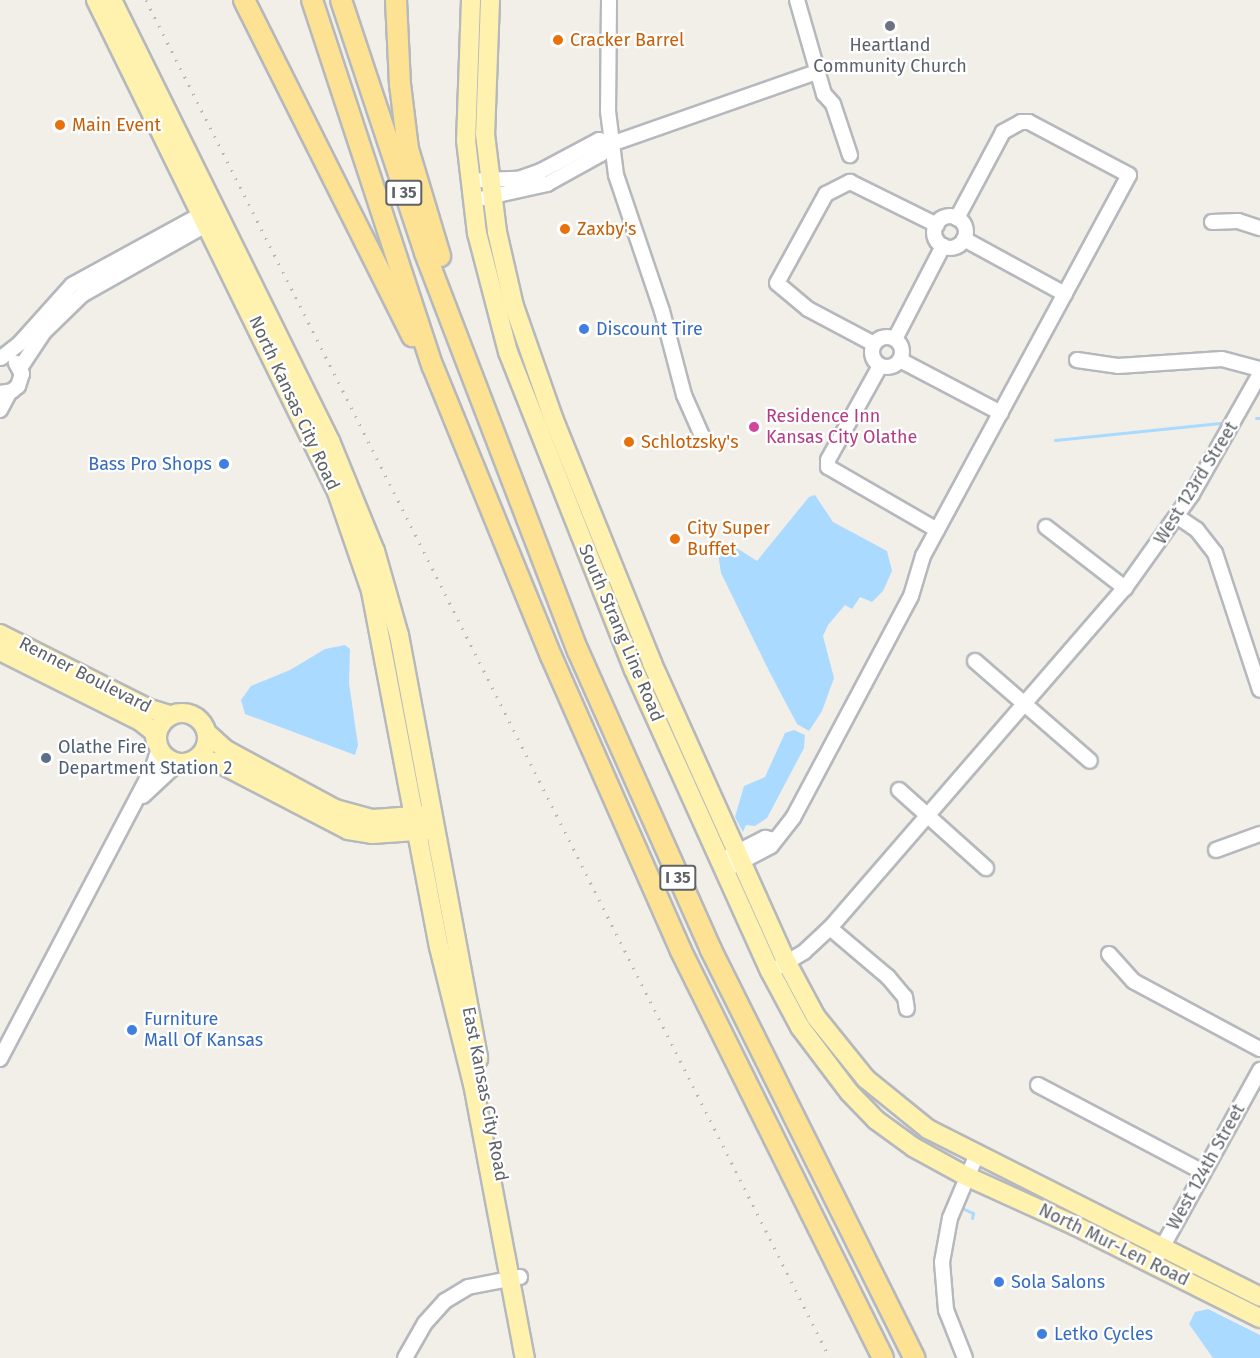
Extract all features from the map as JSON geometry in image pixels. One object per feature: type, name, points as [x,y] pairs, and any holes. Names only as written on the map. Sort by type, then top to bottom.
[{"type":"highway","points":[[244,0],[420,354],[433,367]]},
{"type":"highway","name":"I 35","points":[[312,0],[433,367],[560,676],[681,951],[883,1358]]},
{"type":"highway","name":"I 35","points":[[340,0],[473,384],[578,651],[669,860],[767,1066],[914,1358]]},
{"type":"highway","points":[[396,0],[400,84],[408,149],[416,183],[476,365],[473,384]]},
{"type":"main road","name":"North Kansas City Road","points":[[96,0],[211,215]]},
{"type":"main road","name":"North Kansas City Road","points":[[112,0],[337,492],[360,556],[383,636],[426,823]]},
{"type":"main road","name":"South Strang Line Road","points":[[471,0],[465,101],[481,189],[514,306],[554,420],[652,663],[787,963],[831,1039],[866,1079],[906,1114],[977,1154]]},
{"type":"main road","name":"South Strang Line Road","points":[[490,0],[481,189],[486,275],[508,352],[634,670],[770,971],[800,1027],[849,1092],[892,1132],[966,1176]]},
{"type":"main road","name":"Renner Boulevard","points":[[0,634],[147,708],[170,715]]},
{"type":"main road","name":"Renner Boulevard","points":[[0,651],[140,721],[154,732],[157,746]]},
{"type":"main road","points":[[170,715],[194,715],[207,733],[226,750],[336,809],[373,819],[426,823],[372,834],[348,830],[219,764],[201,759],[183,763],[157,746],[159,726],[170,715]]},
{"type":"main road","points":[[183,763],[205,748],[207,733]]},
{"type":"main road","name":"East Kansas City Road","points":[[426,823],[514,1278],[525,1358]]},
{"type":"main road","name":"North Mur-Len Road","points":[[977,1154],[1260,1297]]},
{"type":"main road","name":"North Mur-Len Road","points":[[966,1176],[1153,1264],[1260,1318]]},
{"type":"main road","name":"East Kansas City Road","points":[[514,1278],[535,1358]]},
{"type":"street","points":[[609,0],[611,144],[623,201],[662,311],[684,395],[704,438]]},
{"type":"street","points":[[797,0],[817,72],[850,155]]},
{"type":"street","points":[[481,189],[547,184],[601,154],[611,144],[817,72]]},
{"type":"street","points":[[722,866],[739,857],[771,846],[793,818],[911,596],[923,556],[1129,175],[1029,122],[1021,122],[1004,132],[957,218]]},
{"type":"street","points":[[874,344],[808,309],[777,283],[826,194],[850,182],[937,225]]},
{"type":"street","points":[[0,358],[20,344],[72,285],[211,215]]},
{"type":"street","points":[[20,368],[44,332],[82,295],[211,215]]},
{"type":"street","points":[[947,217],[957,218],[966,230],[964,239],[958,246],[943,246],[935,237],[937,225],[947,217]]},
{"type":"street","points":[[1212,222],[1238,221],[1260,228]]},
{"type":"street","points":[[964,239],[1065,294]]},
{"type":"street","points":[[895,339],[943,246]]},
{"type":"street","points":[[886,337],[895,339],[902,348],[900,360],[889,367],[880,366],[873,359],[874,344],[886,337]]},
{"type":"street","points":[[0,358],[12,359],[20,368],[21,381],[4,393],[0,410]]},
{"type":"street","points":[[1077,360],[1109,366],[1222,358],[1260,369]]},
{"type":"street","points":[[900,360],[1001,413]]},
{"type":"street","points":[[880,366],[828,460],[828,467],[937,530]]},
{"type":"street","name":"West 123rd Street","points":[[770,971],[787,963],[830,928],[1125,588],[1178,517],[1233,426],[1260,374]]},
{"type":"street","points":[[1178,517],[1197,530],[1215,553],[1260,690]]},
{"type":"street","points":[[1047,526],[1125,588]]},
{"type":"street","points":[[975,662],[1090,760]]},
{"type":"street","points":[[0,1059],[126,820],[157,746]]},
{"type":"street","points":[[126,820],[161,776],[183,763]]},
{"type":"street","points":[[899,790],[927,818],[986,868]]},
{"type":"street","points":[[1216,850],[1260,834]]},
{"type":"street","points":[[830,928],[888,977],[905,998],[907,1009]]},
{"type":"street","points":[[1109,954],[1133,981],[1260,1049]]},
{"type":"street","name":"West 124th Street","points":[[1153,1264],[1260,1070]]},
{"type":"street","points":[[1038,1085],[1203,1172]]},
{"type":"street","points":[[964,1358],[946,1310],[942,1262],[950,1218],[977,1154]]},
{"type":"street","points":[[405,1358],[424,1323],[445,1301],[468,1287],[514,1278]]},
{"type":"water","points":[[815,495],[833,522],[887,551],[892,571],[883,591],[872,602],[860,597],[852,609],[845,605],[828,625],[823,636],[834,678],[822,711],[809,731],[797,724],[769,671],[721,573],[718,553],[732,545],[757,561],[809,497]]},
{"type":"water","points":[[345,645],[350,649],[349,683],[358,745],[355,755],[245,714],[241,700],[251,686],[290,670],[325,649]]},
{"type":"water","points":[[794,730],[805,735],[804,748],[767,818],[755,826],[746,825],[743,832],[735,817],[744,786],[765,777],[785,733]]},
{"type":"water","points":[[1208,1309],[1260,1335],[1260,1358],[1213,1358],[1189,1324],[1195,1312]]},
{"type":"waterway","points":[[1055,440],[1220,423]]},
{"type":"waterway","points":[[964,1209],[973,1213],[972,1218]]},
{"type":"railway","points":[[146,0],[830,1358]]},
{"type":"place","name":"Heartland Community Church","points":[[890,26]]},
{"type":"place","name":"Cracker Barrel","points":[[558,40]]},
{"type":"place","name":"Main Event","points":[[60,125]]},
{"type":"place","name":"Zaxby's","points":[[565,229]]},
{"type":"place","name":"Discount Tire","points":[[584,329]]},
{"type":"place","name":"Residence Inn Kansas City Olathe","points":[[754,427]]},
{"type":"place","name":"Schlotzsky's","points":[[629,442]]},
{"type":"place","name":"Bass Pro Shops","points":[[224,464]]},
{"type":"place","name":"City Super Buffet","points":[[675,539]]},
{"type":"place","name":"Olathe Fire Department Station 2","points":[[46,758]]},
{"type":"place","name":"Furniture Mall Of Kansas","points":[[132,1030]]},
{"type":"place","name":"Sola Salons","points":[[999,1282]]},
{"type":"place","name":"Letko Cycles","points":[[1042,1334]]}]
